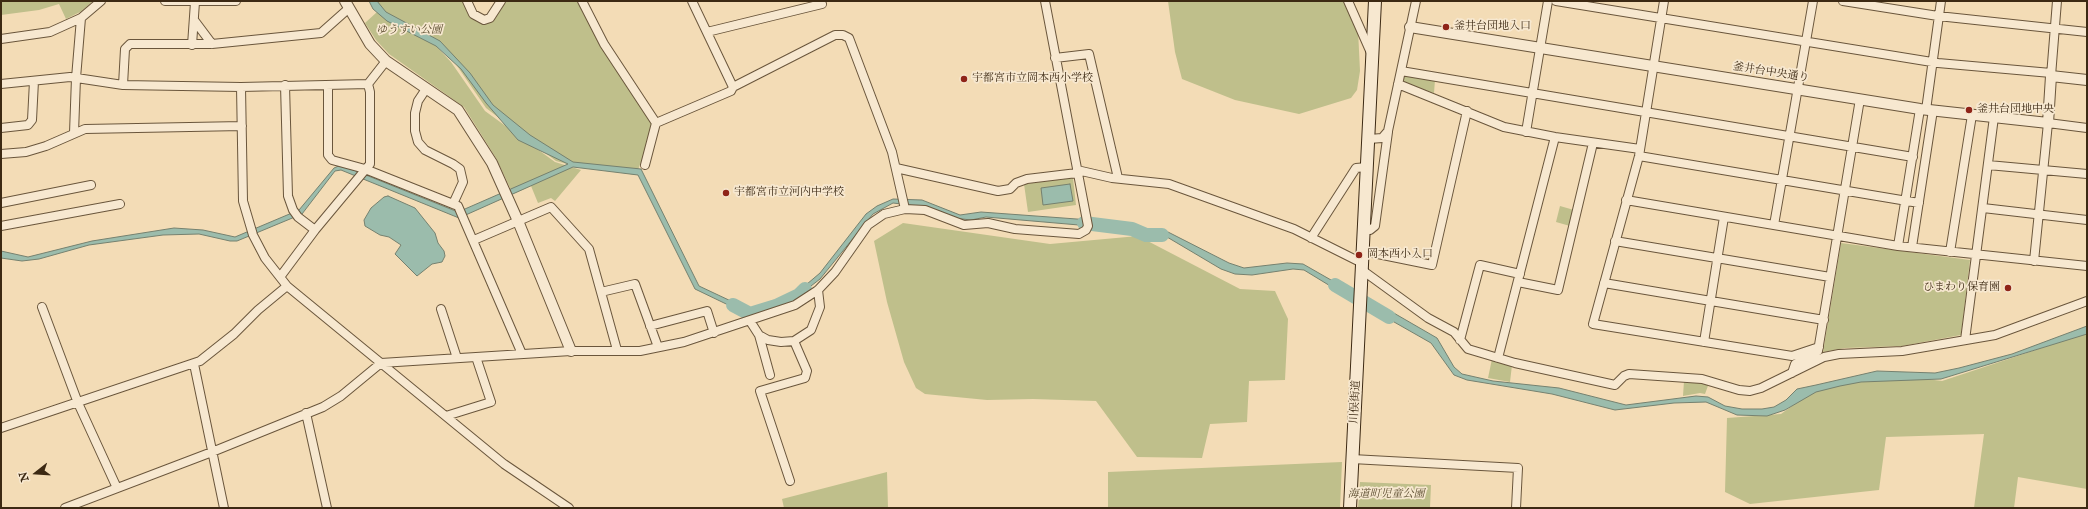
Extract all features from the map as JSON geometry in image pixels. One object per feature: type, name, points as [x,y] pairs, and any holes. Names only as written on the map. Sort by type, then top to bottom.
[{"type":"main road","name":"川俣街道","points":[[1350,508],[1376,1]]},
{"type":"street","points":[[1,39],[50,32],[82,18],[101,1]]},
{"type":"street","points":[[165,1],[236,1]]},
{"type":"street","points":[[467,1],[473,14],[484,20],[490,18],[501,1]]},
{"type":"street","points":[[582,1],[604,44],[656,123],[645,165]]},
{"type":"street","points":[[692,1],[733,87]]},
{"type":"street","points":[[65,508],[78,506],[118,488],[323,407],[342,396],[381,363],[571,351],[640,351],[684,342],[796,305],[818,290],[835,272],[868,225],[884,214],[904,204],[925,210],[964,225],[988,223],[1015,229],[1079,234],[1086,230],[1087,223],[1045,1]]},
{"type":"street","points":[[1348,1],[1373,58]]},
{"type":"street","points":[[1364,230],[1370,230],[1375,226],[1388,131],[1416,1]]},
{"type":"street","points":[[1526,132],[1548,1]]},
{"type":"street","points":[[1556,1],[1932,62],[2087,80]]},
{"type":"street","points":[[1664,1],[1639,152],[1593,324],[1792,356],[1819,346]]},
{"type":"street","points":[[1774,225],[1813,1]]},
{"type":"street","points":[[1843,1],[1938,16],[2087,32]]},
{"type":"street","points":[[1912,247],[1918,203],[1926,110],[1938,16],[1942,1]]},
{"type":"street","points":[[2034,261],[2044,170],[2058,1]]},
{"type":"street","points":[[192,45],[195,2]]},
{"type":"street","points":[[707,32],[822,4]]},
{"type":"street","points":[[123,85],[125,49],[130,44],[212,44],[321,33],[347,5],[370,44],[386,61],[458,110],[492,163],[518,221],[571,351]]},
{"type":"street","points":[[74,133],[76,78],[82,18]]},
{"type":"street","points":[[194,20],[212,44]]},
{"type":"street","name":"釜井台中央通り","points":[[1410,27],[1926,110],[2048,123]]},
{"type":"street","points":[[656,123],[731,91],[733,87],[835,35],[843,35],[849,38],[892,152],[904,204]]},
{"type":"street","points":[[1055,58],[1089,54],[1118,178]]},
{"type":"street","points":[[1,84],[76,78],[123,85],[241,87],[368,84],[386,61]]},
{"type":"street","points":[[1401,71],[1913,157]]},
{"type":"street","points":[[1,128],[28,125],[32,120],[34,81]]},
{"type":"street","points":[[280,277],[315,230],[370,164],[370,92],[368,84]]},
{"type":"street","points":[[1398,84],[1467,111],[1491,123],[1526,132],[1918,203]]},
{"type":"street","points":[[285,85],[288,196],[296,214],[315,230]]},
{"type":"street","points":[[328,86],[328,155],[332,160],[362,173],[458,206],[522,354]]},
{"type":"street","points":[[241,87],[244,201],[252,232],[265,258],[287,286],[504,464],[569,508]]},
{"type":"street","points":[[426,89],[418,101],[415,113],[415,132],[418,142],[425,150],[460,169],[463,182],[453,204]]},
{"type":"street","points":[[1792,373],[1795,364],[1818,351],[1860,100]]},
{"type":"street","points":[[1898,246],[1913,157],[1926,110]]},
{"type":"street","points":[[1362,261],[1432,265],[1467,111]]},
{"type":"street","points":[[1950,252],[1972,115]]},
{"type":"street","points":[[1965,340],[1994,117]]},
{"type":"street","points":[[2048,123],[2087,128]]},
{"type":"street","points":[[1,154],[26,152],[46,146],[85,129],[242,126]]},
{"type":"street","points":[[1369,139],[1382,138],[1388,131]]},
{"type":"street","points":[[1498,358],[1555,137]]},
{"type":"street","points":[[1460,340],[1480,266],[1558,290],[1593,143]]},
{"type":"street","points":[[1988,165],[2087,174]]},
{"type":"street","points":[[1311,238],[1356,168],[1367,167]]},
{"type":"street","points":[[896,168],[998,191],[1010,189],[1016,183],[1027,179],[1077,171],[1169,184],[1294,229],[1362,261],[1428,318],[1454,332],[1468,349],[1498,358],[1616,385],[1624,376],[1629,374],[1702,379],[1739,390],[1750,391],[1824,357],[1839,354],[1902,350],[1995,335],[2087,301]]},
{"type":"street","points":[[1,203],[92,185]]},
{"type":"street","points":[[1626,200],[1898,246],[2087,266]]},
{"type":"street","points":[[1,226],[120,204]]},
{"type":"street","points":[[474,240],[551,207],[589,248],[617,350]]},
{"type":"street","points":[[1983,208],[2087,220]]},
{"type":"street","points":[[1704,342],[1724,217]]},
{"type":"street","points":[[1615,241],[1830,277]]},
{"type":"street","points":[[1604,283],[1824,320]]},
{"type":"street","points":[[601,292],[635,284],[658,347]]},
{"type":"street","points":[[1,428],[200,362],[234,334],[258,310],[287,286]]},
{"type":"street","points":[[759,335],[768,340],[781,342],[794,341],[811,330],[820,307],[818,290]]},
{"type":"street","points":[[42,307],[78,403],[118,488]]},
{"type":"street","points":[[441,309],[456,358]]},
{"type":"street","points":[[650,326],[707,311],[714,333]]},
{"type":"street","points":[[750,321],[759,335],[770,375]]},
{"type":"street","points":[[790,481],[760,391],[805,378],[807,370],[794,341]]},
{"type":"street","points":[[446,416],[491,402],[476,357]]},
{"type":"street","points":[[194,364],[224,508]]},
{"type":"street","points":[[306,413],[327,508]]},
{"type":"street","points":[[1352,459],[1518,468],[1516,508]]},
{"type":"green space","points":[[1,1],[93,1],[82,11],[66,19],[59,4],[39,10],[1,15]]},
{"type":"green space","name":"ゆうすい公園","points":[[373,1],[467,1],[484,20],[501,1],[582,1],[656,123],[636,175],[571,165],[556,161],[486,108],[440,41],[436,46],[451,62],[485,111],[555,162],[581,170],[555,201],[551,198],[538,203],[531,186],[513,194],[496,158],[464,107],[389,54],[376,40],[365,23],[377,12]]},
{"type":"green space","points":[[1168,1],[1346,1],[1358,30],[1360,71],[1357,90],[1351,98],[1299,114],[1235,100],[1182,79],[1175,52]]},
{"type":"green space","points":[[1408,75],[1435,80],[1434,93],[1406,84],[1403,80],[1404,77]]},
{"type":"green space","points":[[1073,178],[1076,205],[1028,212],[1024,184]]},
{"type":"green space","points":[[1560,206],[1574,210],[1570,226],[1556,222]]},
{"type":"green space","points":[[903,223],[1050,244],[1138,236],[1240,289],[1275,291],[1288,319],[1285,380],[1249,381],[1247,422],[1210,424],[1202,458],[1137,457],[1096,401],[1033,399],[987,400],[925,394],[916,388],[904,362],[887,302],[874,241]]},
{"type":"green space","points":[[1841,243],[1970,260],[1961,335],[1902,346],[1845,348],[1823,352]]},
{"type":"green space","points":[[2087,333],[2087,489],[2018,477],[2014,508],[1974,508],[1984,434],[1886,437],[1879,490],[1750,504],[1725,492],[1727,418],[1781,414],[1821,385],[1895,375],[1942,381]]},
{"type":"green space","points":[[1492,359],[1512,365],[1510,382],[1488,378]]},
{"type":"green space","points":[[1684,381],[1709,383],[1705,394],[1700,393],[1683,396]]},
{"type":"green space","points":[[1342,462],[1340,508],[1108,508],[1108,472]]},
{"type":"green space","points":[[887,472],[888,508],[784,508],[782,499]]},
{"type":"green space","name":"海道町児童公園","points":[[1360,482],[1431,485],[1430,508],[1358,508]]},
{"type":"shaded area","points":[[369,1],[377,1],[386,12],[440,41],[470,73],[493,105],[530,135],[573,162],[641,169],[699,286],[750,310],[794,295],[820,273],[866,214],[877,206],[893,199],[922,200],[960,215],[981,212],[1104,221],[1102,227],[986,217],[971,220],[954,218],[909,205],[893,203],[873,214],[820,279],[798,296],[747,314],[695,289],[638,175],[573,167],[459,218],[341,170],[335,171],[302,214],[237,241],[230,241],[199,234],[163,235],[89,245],[39,259],[22,261],[1,258],[1,251],[28,257],[92,241],[174,228],[203,230],[235,237],[299,210],[334,168],[341,165],[458,212],[568,164],[518,140],[486,103],[461,69],[436,46],[387,21],[373,9]]},
{"type":"shaded area","points":[[1070,184],[1073,201],[1043,205],[1041,188]]},
{"type":"shaded area","points":[[388,196],[415,208],[435,233],[438,243],[444,251],[445,256],[442,262],[432,264],[417,276],[395,254],[401,245],[389,237],[380,235],[365,226],[364,220],[371,208],[384,197]]},
{"type":"shaded area","points":[[1145,229],[1168,232],[1229,263],[1244,268],[1287,263],[1303,264],[1352,292],[1350,298],[1304,270],[1293,269],[1252,275],[1235,274],[1221,269],[1167,237],[1144,236]]},
{"type":"shaded area","points":[[1373,301],[1437,338],[1454,367],[1462,374],[1493,381],[1559,388],[1626,405],[1696,396],[1708,397],[1725,406],[1742,409],[1762,409],[1774,407],[1786,400],[1797,389],[1877,371],[1935,373],[2012,354],[2087,326],[2087,334],[1941,379],[1861,382],[1816,392],[1785,410],[1767,416],[1737,415],[1706,402],[1674,403],[1615,410],[1552,394],[1467,380],[1454,375],[1431,343],[1373,310]]},
{"type":"waterway","points":[[1084,223],[1132,229],[1146,235],[1162,235]]},
{"type":"waterway","points":[[1335,285],[1389,317]]},
{"type":"waterway","points":[[733,305],[750,314],[776,306],[799,295],[805,289]]},
{"type":"place","name":"釜井台団地入口","points":[[1446,27]]},
{"type":"place","name":"宇都宮市立岡本西小学校","points":[[964,79]]},
{"type":"place","name":"釜井台団地中央","points":[[1969,110]]},
{"type":"place","name":"宇都宮市立河内中学校","points":[[726,193]]},
{"type":"place","name":"岡本西小入口","points":[[1359,255]]},
{"type":"place","name":"ひまわり保育園","points":[[2008,288]]}]
